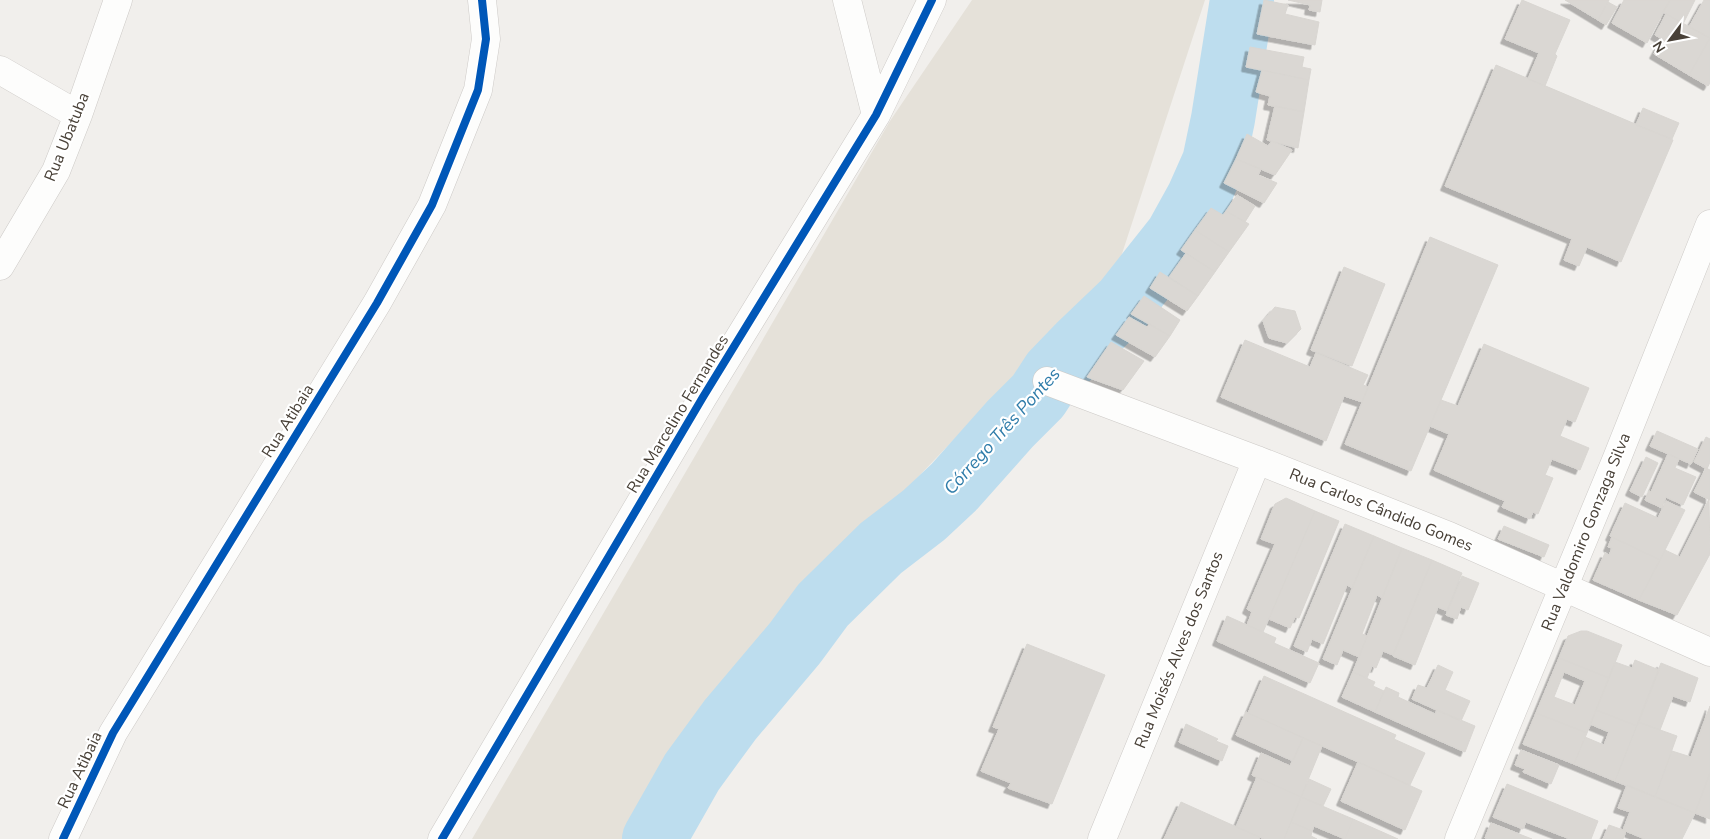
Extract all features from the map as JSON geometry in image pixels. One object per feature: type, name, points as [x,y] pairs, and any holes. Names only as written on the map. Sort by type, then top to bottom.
[{"type":"street","name":"Rua Ubatuba","points":[[0,266],[56,171],[78,115],[118,0]]},
{"type":"street","name":"Rua Atibaia","points":[[63,839],[113,733],[372,311],[432,205],[478,90],[486,39],[482,0]]},
{"type":"street","points":[[847,0],[876,115]]},
{"type":"street","name":"Rua Marcelino Fernandes","points":[[442,839],[703,397],[876,115],[932,0]]},
{"type":"street","points":[[0,70],[78,115]]},
{"type":"street","name":"Rua Valdomiro Gonzaga Silva","points":[[1459,839],[1563,587],[1702,270],[1710,224]]},
{"type":"street","name":"Rua Carlos Cândido Gomes","points":[[1047,381],[1257,460],[1449,536],[1710,652]]},
{"type":"street","name":"Rua Moisés Alves dos Santos","points":[[1102,839],[1257,460]]},
{"type":"shaded area","points":[[972,0],[1205,0],[1117,269],[783,618],[628,839],[472,839],[890,121]]},
{"type":"building","points":[[1264,0],[1288,5],[1285,14],[1319,22],[1315,45],[1257,34]]},
{"type":"building","points":[[1288,0],[1322,0],[1320,12],[1309,10],[1310,5]]},
{"type":"building","points":[[1522,0],[1570,20],[1555,54],[1557,56],[1545,86],[1528,79],[1539,53],[1505,39]]},
{"type":"building","points":[[1565,0],[1609,0],[1598,20]]},
{"type":"building","points":[[1624,0],[1670,0],[1647,43],[1612,23]]},
{"type":"building","points":[[1670,0],[1695,0],[1683,24],[1663,12]]},
{"type":"building","points":[[1704,0],[1710,0],[1710,38],[1689,27]]},
{"type":"building","points":[[1608,2],[1617,7],[1606,25],[1598,20]]},
{"type":"building","points":[[1666,14],[1710,38],[1689,75],[1654,54],[1662,39],[1655,35]]},
{"type":"building","points":[[1710,38],[1710,83],[1708,86],[1689,75]]},
{"type":"building","points":[[1250,47],[1304,57],[1302,67],[1311,69],[1309,80],[1246,67]]},
{"type":"building","points":[[1496,65],[1673,140],[1621,262],[1587,247],[1579,266],[1564,260],[1572,239],[1445,186]]},
{"type":"building","points":[[1262,70],[1309,80],[1304,112],[1268,105],[1270,96],[1256,92]]},
{"type":"building","points":[[1275,106],[1304,112],[1298,148],[1267,140]]},
{"type":"building","points":[[1643,108],[1679,123],[1672,139],[1636,125]]},
{"type":"building","points":[[1247,134],[1268,146],[1272,141],[1292,150],[1275,175],[1236,159]]},
{"type":"building","points":[[1236,159],[1261,169],[1258,175],[1277,183],[1264,203],[1224,183]]},
{"type":"building","points":[[1237,195],[1255,206],[1245,222],[1226,211]]},
{"type":"building","points":[[1211,208],[1223,215],[1226,211],[1249,224],[1229,252],[1195,230]]},
{"type":"building","points":[[1195,230],[1229,252],[1215,272],[1181,250]]},
{"type":"building","points":[[1430,237],[1498,265],[1411,471],[1345,444]]},
{"type":"building","points":[[1186,253],[1215,272],[1198,296],[1169,277]]},
{"type":"building","points":[[1344,267],[1385,284],[1352,366],[1311,350]]},
{"type":"building","points":[[1160,272],[1198,296],[1187,311],[1150,288]]},
{"type":"building","points":[[1144,296],[1180,320],[1170,336],[1131,314]]},
{"type":"building","points":[[1275,307],[1295,311],[1301,329],[1287,343],[1269,338],[1263,321]]},
{"type":"building","points":[[1129,317],[1147,327],[1150,324],[1170,336],[1155,357],[1116,335]]},
{"type":"building","points":[[1245,340],[1310,367],[1316,353],[1368,375],[1363,385],[1368,387],[1362,402],[1344,396],[1326,441],[1221,397]]},
{"type":"building","points":[[1111,342],[1144,361],[1123,390],[1087,377]]},
{"type":"building","points":[[1484,344],[1589,388],[1575,422],[1567,419],[1560,436],[1589,448],[1580,470],[1552,459],[1545,475],[1553,478],[1538,514],[1533,512],[1530,519],[1502,507],[1505,501],[1434,470],[1449,434],[1430,426],[1441,400],[1458,406]]},
{"type":"building","points":[[1657,431],[1698,449],[1691,464],[1650,446]]},
{"type":"building","points":[[1706,437],[1710,439],[1710,462],[1707,469],[1694,462]]},
{"type":"building","points":[[1668,454],[1679,459],[1675,468],[1696,477],[1683,505],[1666,497],[1662,508],[1645,500],[1649,491],[1651,492]]},
{"type":"building","points":[[1646,457],[1658,463],[1642,497],[1630,491]]},
{"type":"building","points":[[1706,468],[1710,470],[1710,500],[1694,492]]},
{"type":"building","points":[[1286,498],[1315,511],[1263,632],[1247,625],[1252,612],[1247,609],[1275,544],[1261,539],[1275,504]]},
{"type":"building","points":[[1709,499],[1710,554],[1677,615],[1639,600],[1665,550],[1680,557]]},
{"type":"building","points":[[1666,501],[1685,510],[1660,560],[1610,536],[1625,503],[1658,518]]},
{"type":"building","points":[[1315,511],[1339,521],[1299,618],[1295,617],[1290,628],[1269,619]]},
{"type":"building","points":[[1345,524],[1374,536],[1352,588],[1347,585],[1323,644],[1312,639],[1307,652],[1294,646]]},
{"type":"building","points":[[1504,526],[1549,545],[1544,557],[1498,539]]},
{"type":"building","points":[[1374,536],[1402,548],[1382,598],[1377,595],[1362,634],[1367,636],[1359,657],[1343,650],[1337,665],[1323,659]]},
{"type":"building","points":[[1612,537],[1660,560],[1639,600],[1593,580],[1605,553],[1609,555],[1612,548],[1608,547]]},
{"type":"building","points":[[1402,548],[1432,560],[1393,655],[1383,651],[1376,668],[1372,666],[1367,678],[1353,672]]},
{"type":"building","points":[[1432,560],[1462,573],[1447,611],[1438,607],[1415,665],[1393,656]]},
{"type":"building","points":[[1462,576],[1479,583],[1468,610],[1461,607],[1457,619],[1446,615]]},
{"type":"building","points":[[1227,616],[1276,638],[1274,643],[1319,663],[1310,683],[1217,641]]},
{"type":"building","points":[[1581,631],[1587,631],[1622,645],[1609,678],[1559,658],[1568,636]]},
{"type":"building","points":[[1027,644],[1105,675],[1052,804],[1008,788],[1011,783],[981,771],[999,729],[993,727]]},
{"type":"building","points":[[1559,658],[1609,678],[1587,733],[1536,713]],"holes":[[[1564,672],[1585,681],[1575,705],[1554,697]]]},
{"type":"building","points":[[1635,660],[1659,670],[1637,726],[1596,710],[1615,662],[1632,668]]},
{"type":"building","points":[[1661,663],[1698,678],[1690,702],[1673,696],[1660,730],[1638,722]]},
{"type":"building","points":[[1438,665],[1453,672],[1445,690],[1470,701],[1461,721],[1412,699],[1418,685],[1427,688]]},
{"type":"building","points":[[1353,672],[1375,682],[1373,686],[1384,691],[1375,712],[1342,697]]},
{"type":"building","points":[[1264,676],[1396,735],[1394,739],[1425,753],[1410,785],[1248,713]]},
{"type":"building","points":[[1386,687],[1399,693],[1398,697],[1435,714],[1437,710],[1475,726],[1465,752],[1375,712]]},
{"type":"building","points":[[1710,706],[1710,773],[1695,813],[1655,797],[1672,751],[1691,757]]},
{"type":"building","points":[[1596,710],[1637,726],[1615,781],[1574,764],[1585,737],[1604,745],[1609,732],[1590,724]]},
{"type":"building","points":[[1246,712],[1303,738],[1293,761],[1236,735]]},
{"type":"building","points":[[1536,713],[1587,733],[1574,764],[1523,744]]},
{"type":"building","points":[[1638,722],[1677,736],[1655,797],[1615,781]]},
{"type":"building","points":[[1186,724],[1218,739],[1216,741],[1228,746],[1222,761],[1179,742]]},
{"type":"building","points":[[1303,738],[1322,746],[1301,797],[1252,775],[1261,753],[1290,766]]},
{"type":"building","points":[[1521,750],[1559,765],[1551,784],[1523,772],[1525,769],[1515,765]]},
{"type":"building","points":[[1358,762],[1422,791],[1405,830],[1341,801]]},
{"type":"building","points":[[1710,773],[1710,819],[1695,813]]},
{"type":"building","points":[[1257,777],[1301,797],[1284,839],[1264,839],[1236,827]]},
{"type":"building","points":[[1309,779],[1331,789],[1323,806],[1301,797]]},
{"type":"building","points":[[1507,784],[1598,821],[1591,839],[1570,839],[1526,822],[1523,829],[1493,817]]},
{"type":"building","points":[[1627,785],[1695,813],[1682,839],[1645,839],[1623,830],[1630,812],[1618,808]]},
{"type":"building","points":[[1301,797],[1353,819],[1345,839],[1314,826],[1312,831],[1291,822]]},
{"type":"building","points":[[1181,802],[1259,837],[1259,839],[1164,839]]},
{"type":"building","points":[[1353,819],[1398,839],[1345,839]]},
{"type":"building","points":[[1291,822],[1312,831],[1311,836],[1317,839],[1284,839]]},
{"type":"building","points":[[1491,823],[1532,839],[1487,839],[1485,838]]},
{"type":"building","points":[[1609,825],[1626,831],[1623,839],[1603,839]]},
{"type":"waterway","name":"Córrego Três Pontes","points":[[654,839],[692,772],[730,720],[795,643],[823,605],[881,548],[924,515],[954,487],[1010,424],[1038,396],[1053,373],[1124,303],[1177,236],[1198,198],[1214,162],[1223,119],[1242,0]]},
{"type":"cycle path","points":[[63,839],[113,733],[377,303],[432,205],[478,90],[486,39],[482,0]]},
{"type":"cycle path","points":[[442,839],[703,397],[876,115],[932,0]]}]
